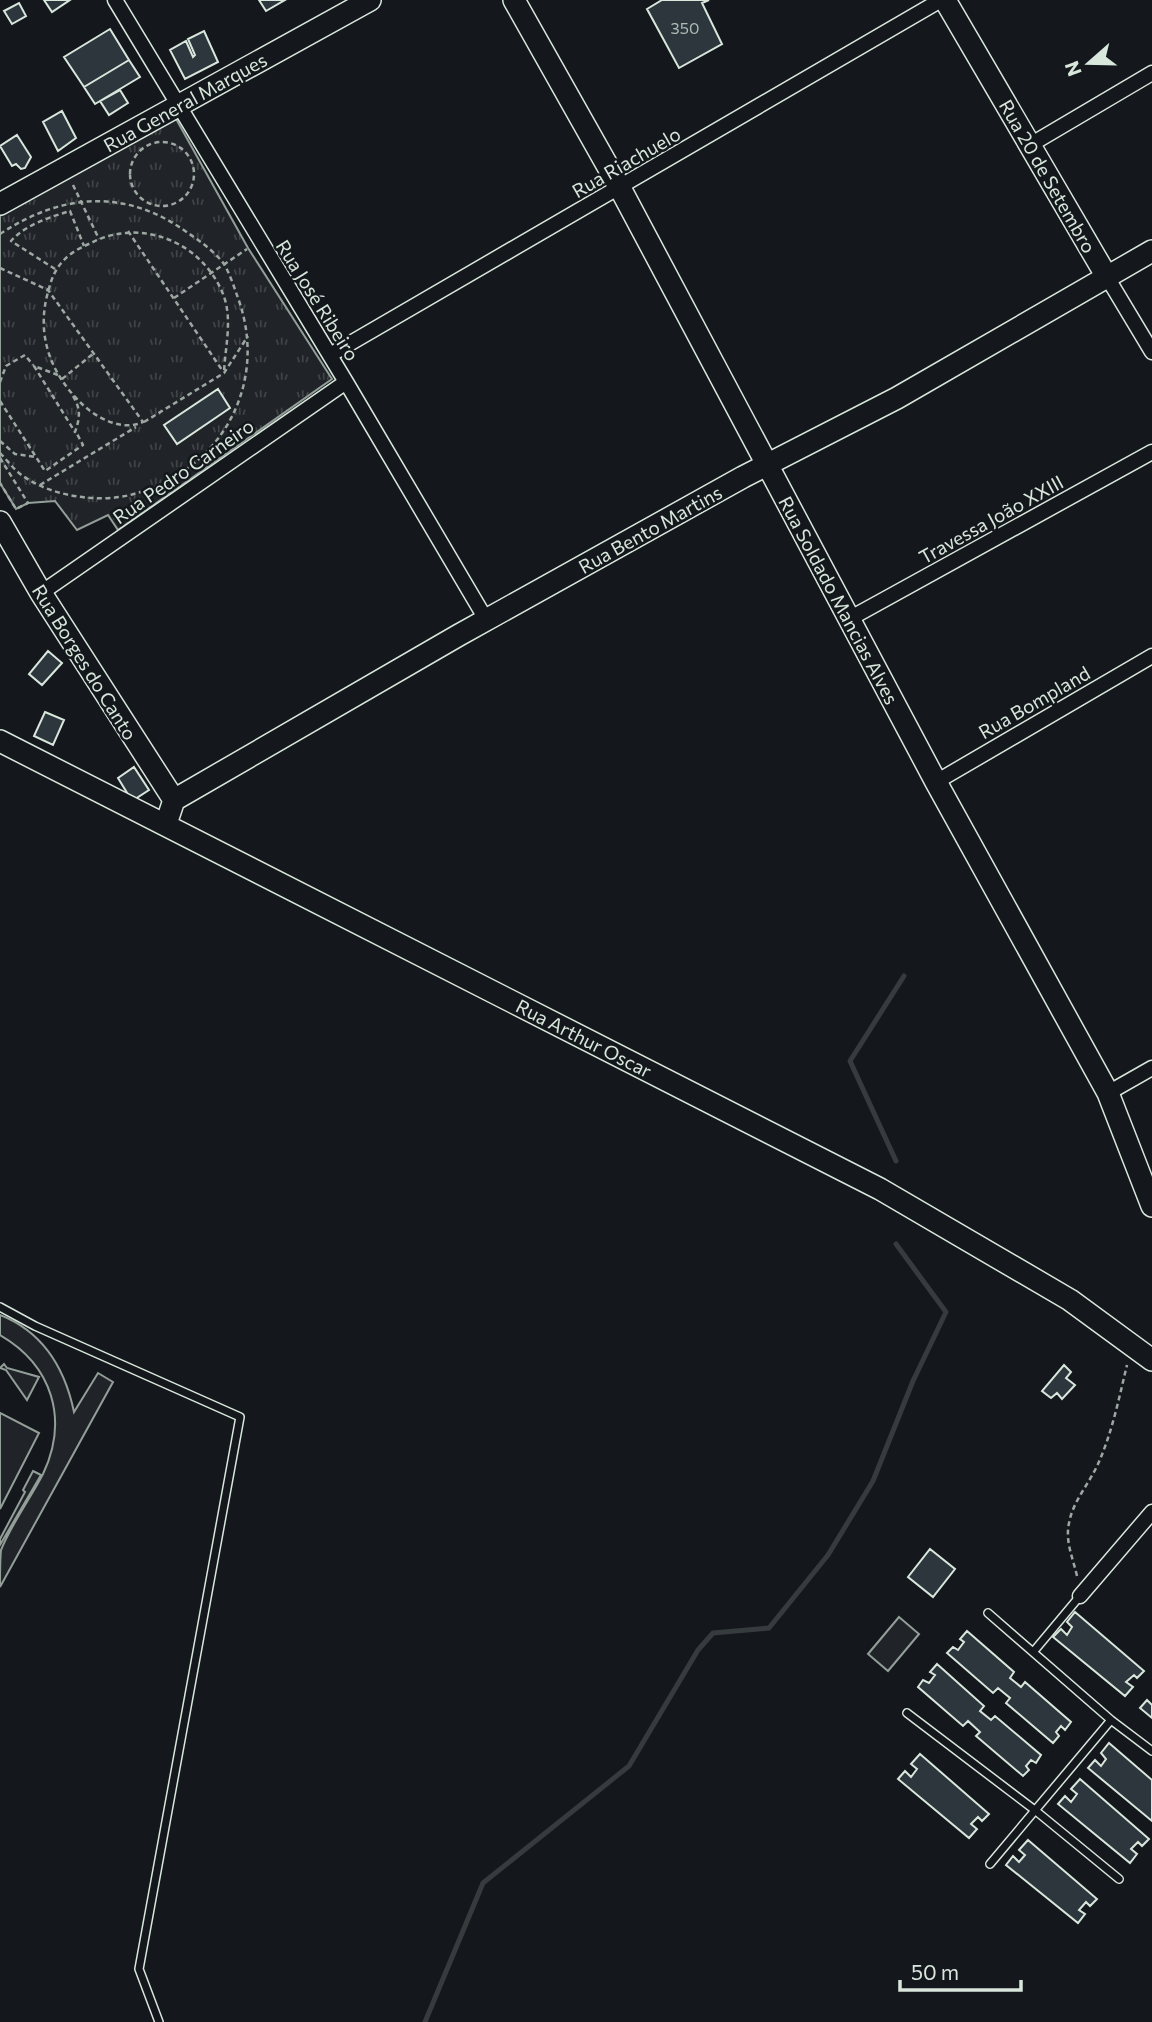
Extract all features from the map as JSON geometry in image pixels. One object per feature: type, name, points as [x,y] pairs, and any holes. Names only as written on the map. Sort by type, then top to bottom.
[{"type":"street","name":"Rua José Ribeiro","points":[[115,0],[487,621]]},
{"type":"street","name":"Rua General Marques","points":[[0,204],[370,0]]},
{"type":"street","name":"Rua Soldado Mancias Alves","points":[[514,0],[620,188],[936,782],[1108,1093],[1152,1206]]},
{"type":"street","name":"Rua Riachuelo","points":[[330,355],[943,0]]},
{"type":"street","name":"Rua 20 de Setembro","points":[[943,0],[1152,352]]},
{"type":"street","points":[[1030,145],[1152,73]]},
{"type":"street","name":"Rua Bento Martins","points":[[174,800],[743,477],[897,398],[1152,251]]},
{"type":"street","name":"Rua Pedro Carneiro","points":[[41,593],[346,382]]},
{"type":"street","name":"Travessa João XXIII","points":[[849,619],[1152,452]]},
{"type":"street","name":"Rua Borges do Canto","points":[[0,522],[41,593],[174,800]]},
{"type":"street","name":"Rua Bompland","points":[[936,782],[1152,656]]},
{"type":"street","name":"Rua Arthur Oscar","points":[[0,741],[880,1189],[1070,1300],[1152,1360]]},
{"type":"street","points":[[166,824],[174,800]]},
{"type":"street","points":[[1108,1093],[1152,1068]]},
{"type":"street","points":[[1080,1596],[1152,1512]]},
{"type":"lane","points":[[0,1307],[35,1326],[240,1418],[139,1969],[159,2022]]},
{"type":"lane","points":[[1034,1651],[1080,1596]]},
{"type":"lane","points":[[988,1613],[1111,1720],[1152,1751]]},
{"type":"lane","points":[[907,1713],[1036,1811],[1119,1880]]},
{"type":"lane","points":[[990,1864],[1111,1720]]},
{"type":"path","points":[[148,204],[169,206],[179,202],[193,186],[193,165],[181,148],[172,143],[151,144],[135,157],[131,167],[133,188],[151,210]]},
{"type":"path","points":[[0,234],[60,206],[94,200],[121,202],[151,210],[170,219],[224,264],[243,311],[248,336],[248,365],[242,392],[217,442],[198,462],[149,490],[122,497],[94,498],[66,494],[22,476],[0,453]]},
{"type":"path","points":[[55,270],[11,242],[44,220],[70,211],[84,246]]},
{"type":"path","points":[[128,231],[224,373]]},
{"type":"path","points":[[75,432],[80,414],[79,405],[48,356],[43,314],[55,270],[66,257],[99,239],[128,231],[168,238],[191,251],[211,273],[223,295],[228,324],[224,373]]},
{"type":"path","points":[[174,298],[260,241]]},
{"type":"path","points":[[0,268],[48,290],[143,422]]},
{"type":"path","points":[[40,485],[224,373],[248,336]]},
{"type":"path","points":[[62,379],[95,352]]},
{"type":"path","points":[[0,382],[6,366],[25,355],[83,445],[46,471],[0,401]]},
{"type":"path","points":[[34,366],[58,375]]},
{"type":"path","points":[[67,387],[81,403],[104,419],[128,426],[143,422]]},
{"type":"path","points":[[0,441],[15,454],[35,457]]},
{"type":"path","points":[[0,458],[28,503],[16,509],[0,483]]},
{"type":"path","points":[[1080,1596],[1068,1545],[1068,1524],[1077,1499],[1098,1465],[1112,1427],[1132,1345]]},
{"type":"green space","points":[[175,117],[248,248],[332,379],[118,530],[108,515],[77,530],[55,501],[28,503],[16,509],[0,483],[0,216]]},
{"type":"green space","points":[[0,1315],[28,1331],[50,1354],[65,1381],[74,1412],[98,1373],[113,1382],[0,1587],[1,1550],[43,1474],[55,1433],[55,1414],[51,1395],[32,1362],[18,1347],[0,1335]]},
{"type":"green space","points":[[4,1364],[7,1368],[39,1377],[27,1400],[6,1370],[0,1368]]},
{"type":"green space","points":[[0,1413],[39,1433],[0,1509]]},
{"type":"green space","points":[[33,1471],[41,1475],[0,1545],[0,1539]]},
{"type":"green space","points":[[899,1617],[919,1634],[888,1671],[868,1654]]},
{"type":"building","points":[[44,0],[70,0],[52,12]]},
{"type":"building","points":[[259,0],[285,0],[266,11]]},
{"type":"building","points":[[662,0],[709,0],[702,3],[722,44],[679,68],[647,9]]},
{"type":"building","points":[[19,3],[26,16],[12,24],[4,11]]},
{"type":"building","points":[[110,29],[129,60],[84,87],[64,57]]},
{"type":"building","points":[[204,31],[218,62],[185,79],[170,50],[186,41],[193,57],[195,55],[188,39]]},
{"type":"building","points":[[129,60],[140,77],[95,104],[84,87]]},
{"type":"building","points":[[120,90],[128,103],[109,115],[100,101]]},
{"type":"building","points":[[62,111],[76,138],[58,151],[43,122]]},
{"type":"building","points":[[17,135],[31,157],[25,168],[21,169],[16,164],[12,166],[0,146]]},
{"type":"building","points":[[218,389],[230,408],[177,444],[164,425]]},
{"type":"building","points":[[48,651],[62,663],[42,685],[29,674]]},
{"type":"building","points":[[45,712],[64,720],[53,745],[34,736]]},
{"type":"building","points":[[134,767],[149,790],[135,799],[129,796],[118,778]]},
{"type":"building","points":[[1064,1365],[1071,1372],[1066,1378],[1075,1385],[1062,1399],[1057,1393],[1051,1398],[1042,1391]]},
{"type":"building","points":[[930,1549],[955,1569],[933,1597],[908,1577]]},
{"type":"building","points":[[1075,1612],[1144,1671],[1137,1678],[1134,1675],[1126,1682],[1133,1687],[1125,1696],[1053,1637],[1061,1629],[1067,1635],[1072,1627],[1067,1622]]},
{"type":"building","points":[[967,1631],[1014,1672],[1010,1678],[1021,1687],[1025,1682],[1071,1722],[1065,1730],[1061,1726],[1056,1732],[1059,1736],[1053,1743],[1006,1703],[1010,1698],[998,1688],[993,1693],[947,1653],[953,1647],[958,1650],[964,1642],[960,1639]]},
{"type":"building","points":[[937,1664],[984,1706],[980,1711],[991,1720],[995,1716],[1041,1755],[1036,1763],[1031,1760],[1026,1766],[1029,1770],[1023,1776],[976,1736],[980,1732],[968,1721],[963,1726],[918,1687],[923,1680],[929,1683],[935,1675],[930,1672]]},
{"type":"building","points":[[1147,1700],[1152,1705],[1152,1718],[1140,1708]]},
{"type":"building","points":[[1109,1743],[1152,1780],[1152,1821],[1088,1768],[1095,1760],[1101,1766],[1106,1759],[1101,1753]]},
{"type":"building","points":[[920,1754],[989,1814],[982,1821],[978,1817],[971,1824],[977,1829],[969,1838],[898,1779],[905,1771],[911,1777],[917,1769],[911,1764]]},
{"type":"building","points":[[1080,1779],[1149,1839],[1142,1846],[1138,1842],[1131,1849],[1137,1854],[1130,1863],[1058,1804],[1065,1796],[1071,1802],[1077,1794],[1071,1789]]},
{"type":"building","points":[[1028,1840],[1097,1899],[1090,1906],[1086,1902],[1079,1910],[1085,1914],[1078,1923],[1006,1865],[1013,1856],[1019,1862],[1025,1855],[1019,1850]]},
{"type":"waterway","points":[[896,1161],[850,1061],[904,976]]},
{"type":"waterway","points":[[425,2022],[483,1883],[629,1766],[698,1650],[713,1633],[769,1628],[828,1555],[873,1481],[913,1381],[946,1312],[896,1244]]}]
